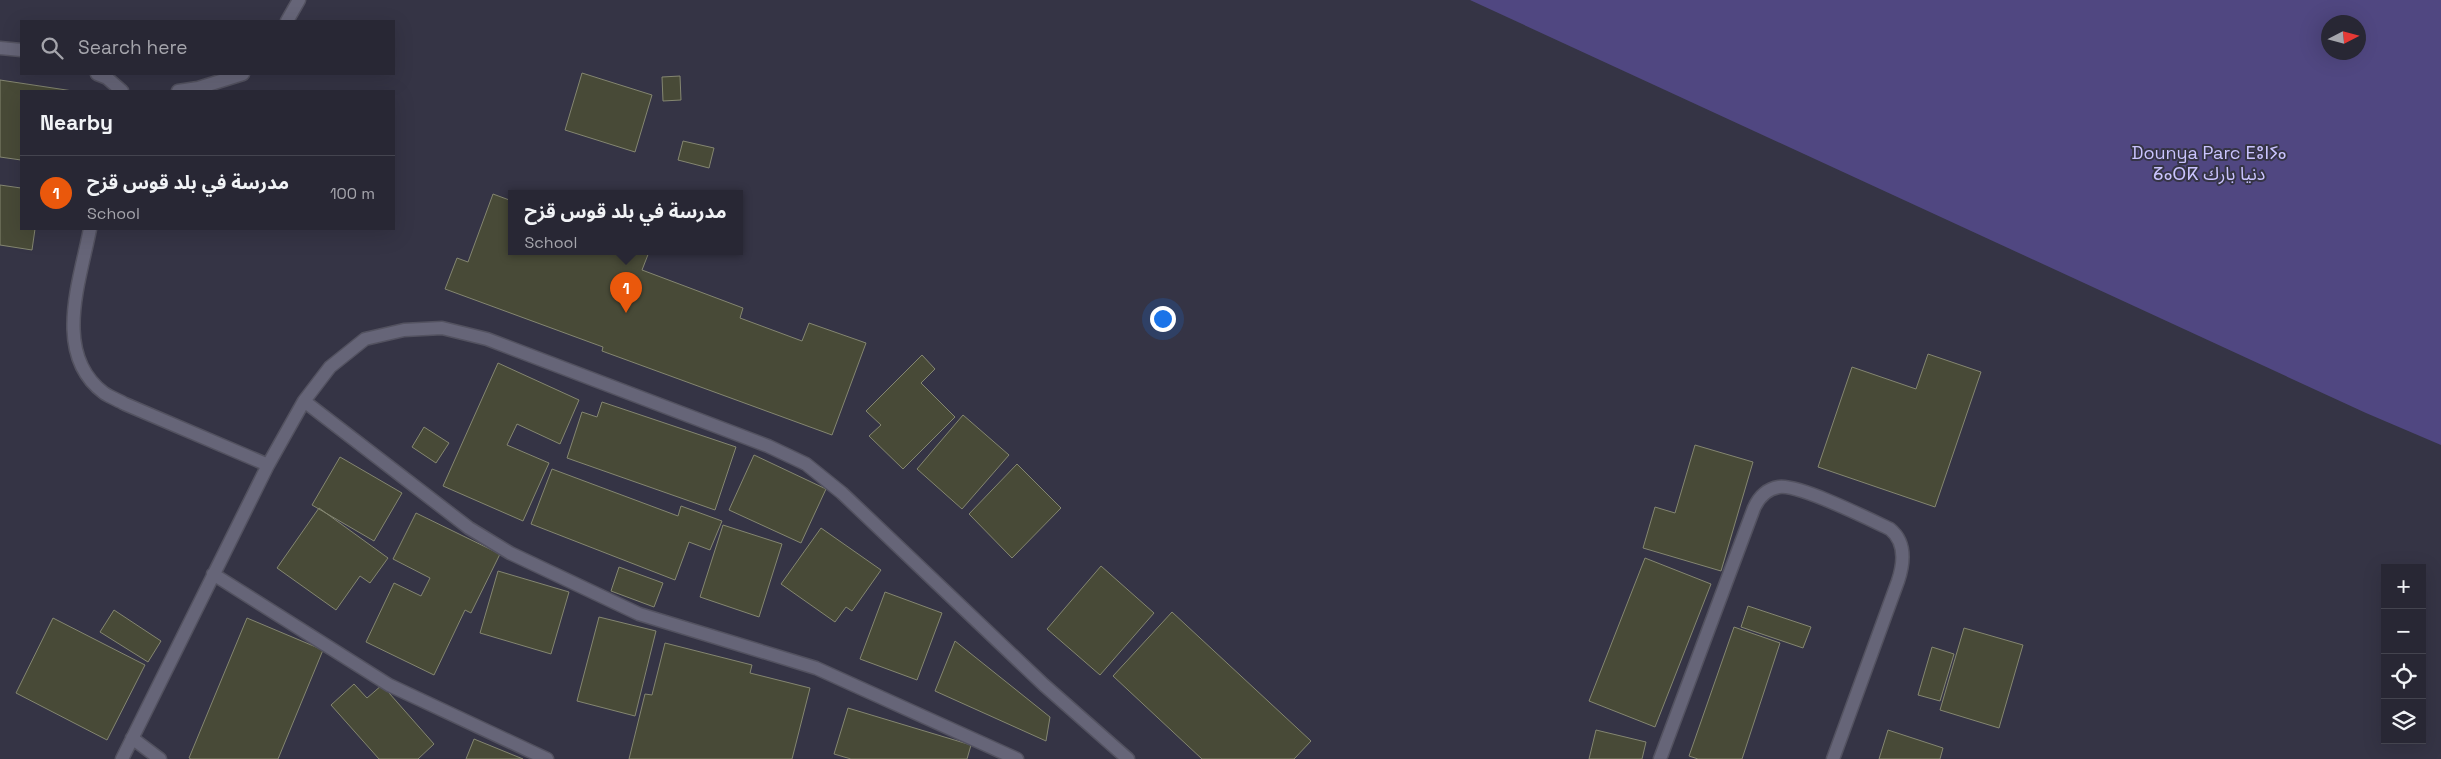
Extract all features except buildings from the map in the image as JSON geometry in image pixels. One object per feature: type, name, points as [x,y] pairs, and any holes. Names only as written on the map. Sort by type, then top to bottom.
[{"type":"street","points":[[288,20],[299,0]]},
{"type":"street","points":[[0,48],[20,50]]},
{"type":"street","points":[[100,75],[107,78],[121,90]]},
{"type":"street","points":[[185,90],[198,88],[240,75]]},
{"type":"street","points":[[90,230],[74,311],[72,334],[77,356],[88,377],[104,393],[125,404],[268,465]]},
{"type":"street","points":[[122,759],[268,465],[304,401],[330,367],[365,339],[404,330],[442,328],[487,339],[768,446],[806,464],[842,492],[1044,685],[1128,759]]},
{"type":"street","points":[[304,401],[469,528],[510,553],[639,614],[816,668],[1017,759]]},
{"type":"street","points":[[1660,759],[1754,508],[1764,493],[1780,487],[1797,490],[1890,529],[1896,534],[1902,548],[1902,570],[1833,759]]},
{"type":"street","points":[[214,574],[389,686],[547,759]]},
{"type":"street","points":[[132,738],[160,759]]},
{"type":"green space","name":"Dounya Parc ⴹⵓⵏⵢⴰ ⵒⴰⵔⴽ دنيا بارك","points":[[1470,0],[2441,0],[2441,445],[2366,413]]},
{"type":"place","name":"مدرسة في بلد قوس قزح","points":[[626,313]]}]
